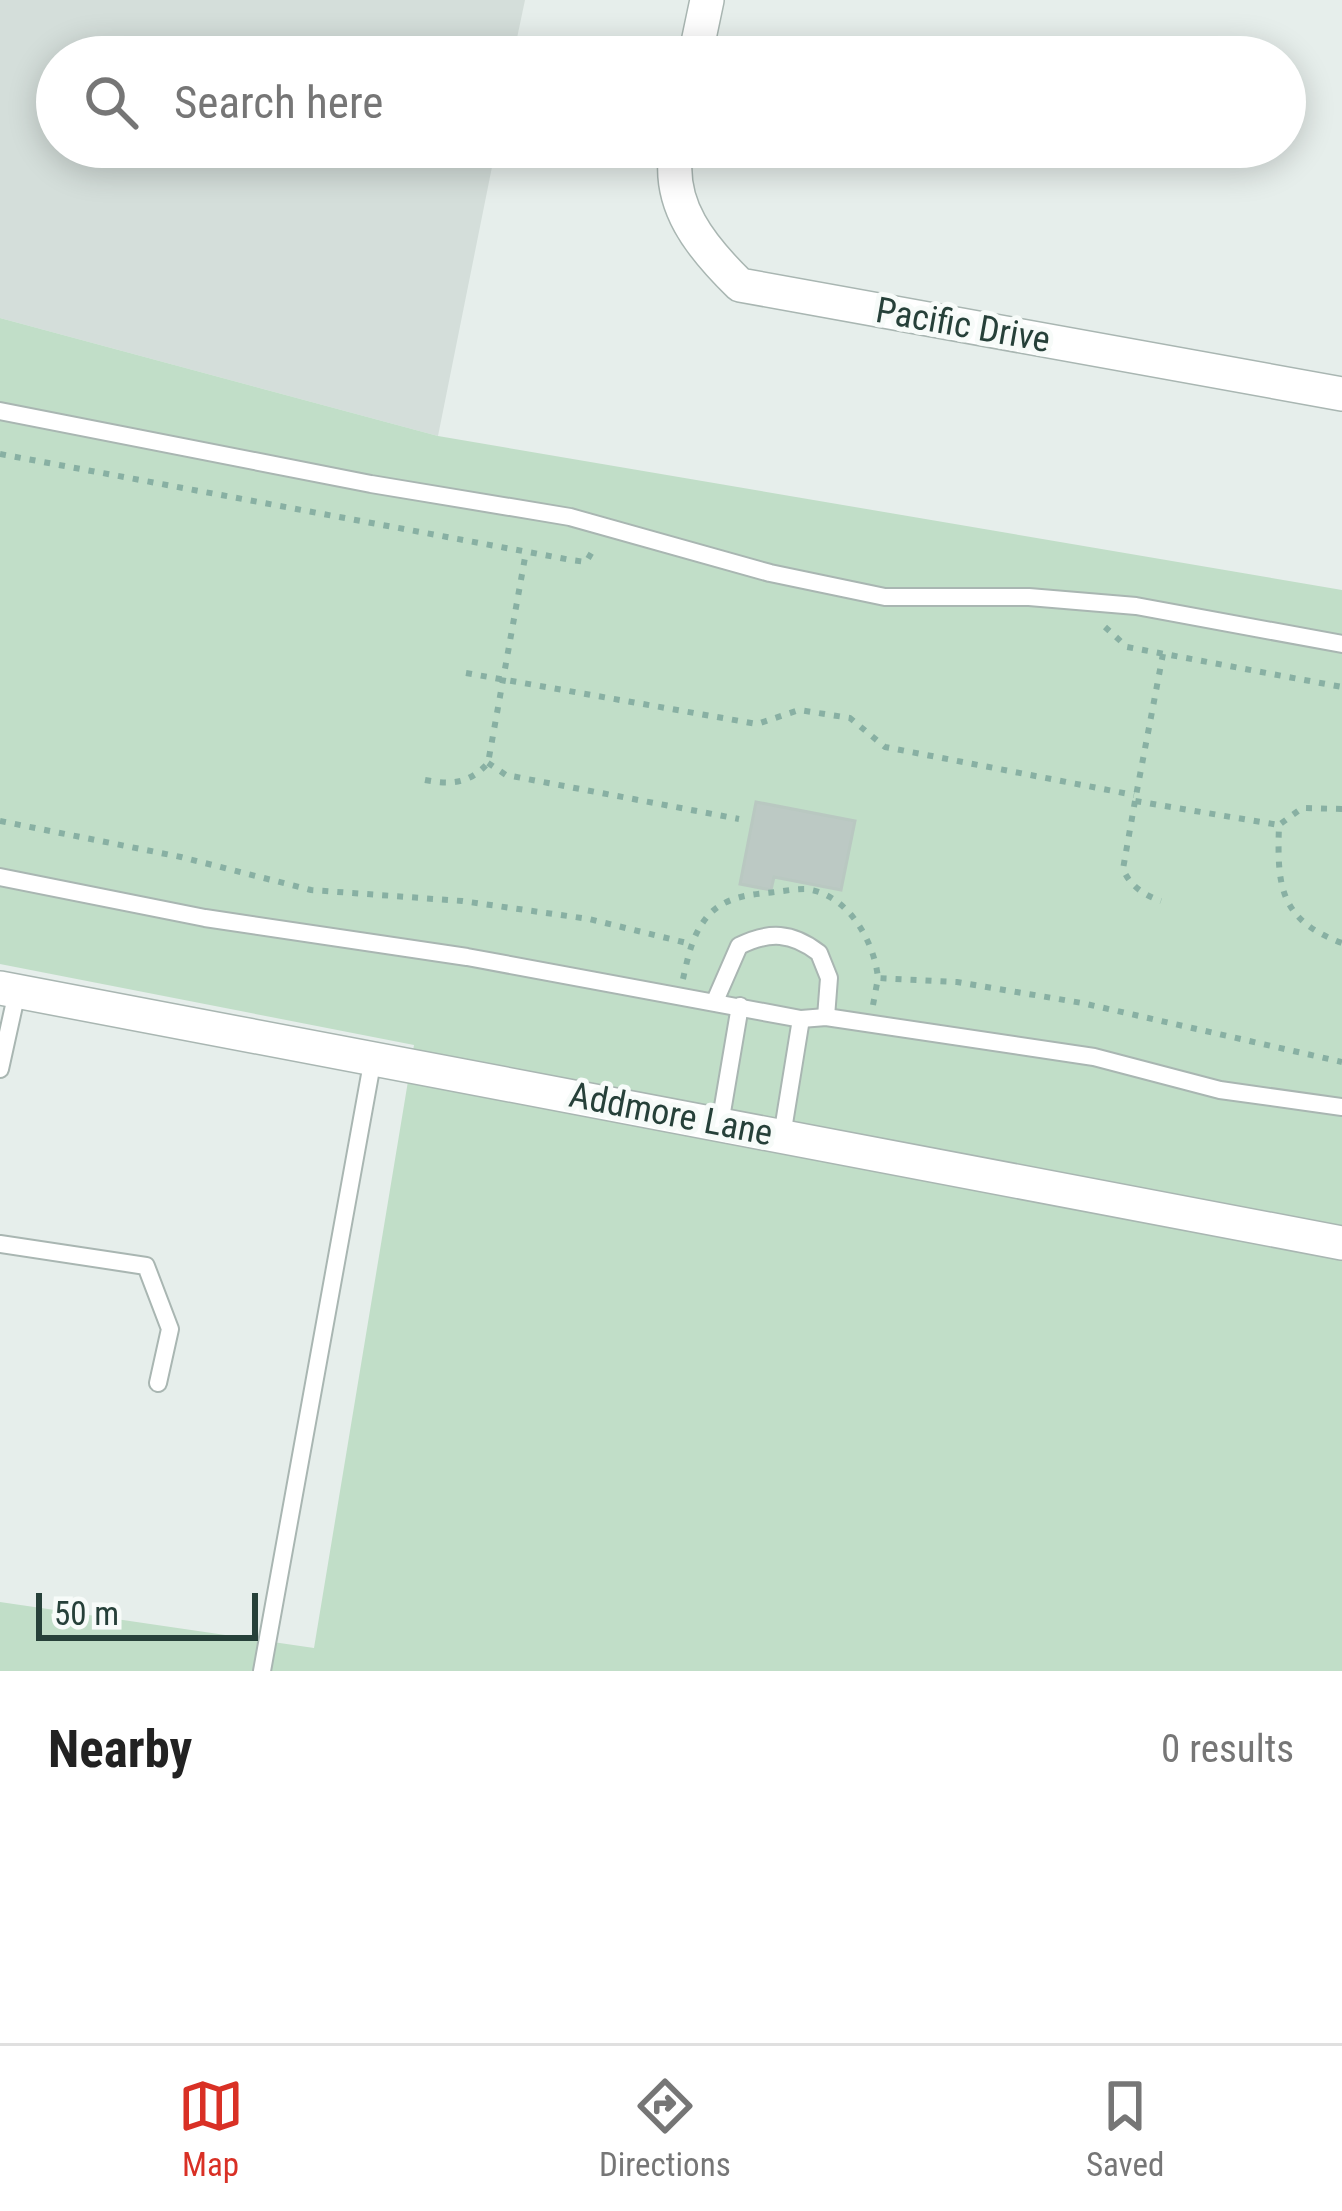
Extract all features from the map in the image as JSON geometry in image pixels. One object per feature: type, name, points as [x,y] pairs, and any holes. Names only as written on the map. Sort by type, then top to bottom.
[{"type":"street","points":[[699,36],[706,0]]},
{"type":"street","name":"Pacific Drive","points":[[675,168],[682,209],[704,249],[740,285],[1342,394]]},
{"type":"street","name":"Addmore Lane","points":[[8,990],[1342,1243]]},
{"type":"lane","points":[[0,411],[371,484],[570,517],[770,573],[885,597],[1029,597],[1136,606],[1342,644]]},
{"type":"lane","points":[[0,877],[205,918],[467,957],[801,1018],[826,1017],[1074,1054],[1220,1090],[1342,1107]]},
{"type":"lane","points":[[715,1001],[739,946],[762,935],[786,935],[819,953],[829,978],[826,1017]]},
{"type":"lane","points":[[0,1069],[8,990]]},
{"type":"lane","points":[[720,1124],[740,1006]]},
{"type":"lane","points":[[782,1136],[801,1018]]},
{"type":"lane","points":[[262,1671],[374,1057]]},
{"type":"lane","points":[[0,1244],[146,1266],[170,1329],[158,1383]]},
{"type":"path","points":[[425,780],[452,785],[477,775],[488,763],[526,552]]},
{"type":"path","points":[[1161,901],[1145,896],[1123,869],[1163,654]]},
{"type":"path","points":[[466,673],[757,724],[799,710],[850,718],[884,747],[1279,825],[1302,808],[1342,809]]},
{"type":"path","points":[[488,763],[506,775],[739,819]]},
{"type":"path","points":[[0,821],[181,857],[311,890],[483,904],[589,919],[691,944]]},
{"type":"path","points":[[1279,825],[1277,879],[1282,894],[1305,922],[1342,943]]},
{"type":"path","points":[[871,1024],[878,978],[957,982],[1082,1003],[1342,1062]]},
{"type":"shaded area","points":[[0,0],[525,0],[517,36],[36,36],[36,168],[492,168],[438,436],[0,318]]},
{"type":"green space","points":[[0,318],[438,436],[1342,590],[1342,1671],[0,1671],[0,1602],[314,1648],[414,1045],[0,964]]},
{"type":"building","points":[[756,802],[855,821],[841,890],[774,877],[771,890],[740,884]]}]
